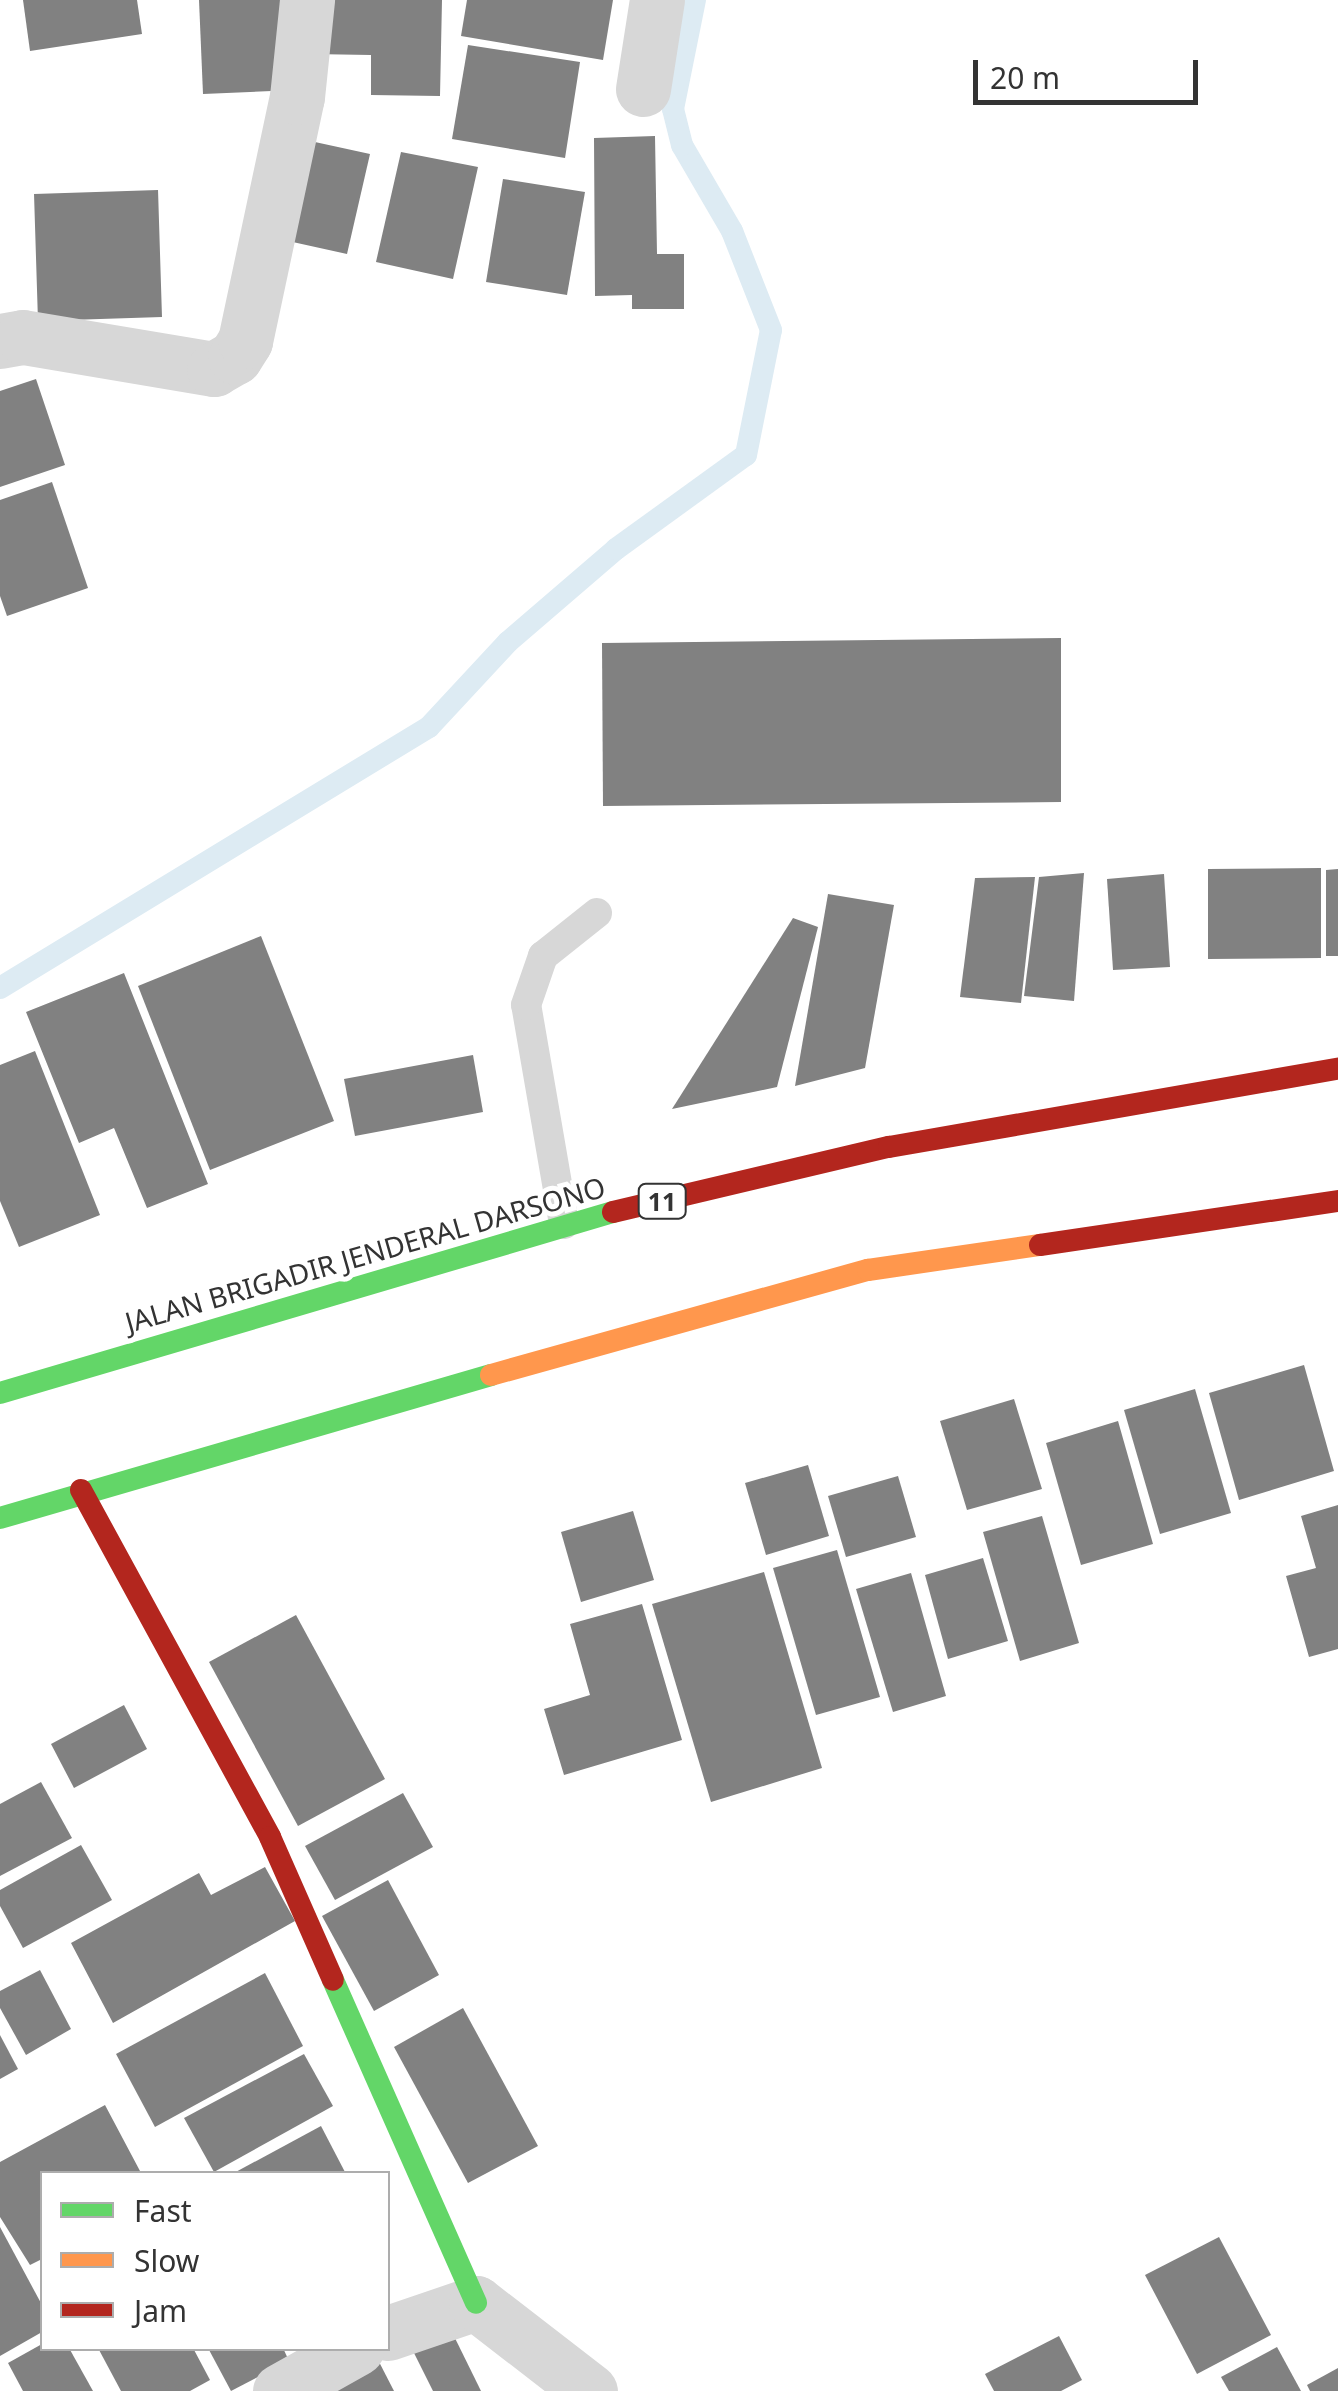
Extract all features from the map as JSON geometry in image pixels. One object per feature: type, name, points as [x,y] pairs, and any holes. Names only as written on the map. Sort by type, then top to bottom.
[{"type":"main road","name":"JALAN BRIGADIR JENDERAL DARSONO","points":[[0,1393],[564,1224],[889,1147],[1338,1068]]},
{"type":"main road","points":[[0,1518],[81,1490],[868,1270],[1338,1202]]},
{"type":"main road","points":[[81,1490],[270,1837],[476,2302]]},
{"type":"street","points":[[0,341],[23,338],[214,370],[235,357],[245,341],[297,97],[306,0]]},
{"type":"street","points":[[643,89],[658,0]]},
{"type":"street","points":[[390,2332],[476,2302],[590,2391]]},
{"type":"street","points":[[280,2391],[352,2351]]},
{"type":"lane","points":[[564,1224],[526,1005],[543,956],[597,913]]},
{"type":"building","points":[[23,0],[137,0],[142,34],[30,51]]},
{"type":"building","points":[[199,0],[291,0],[295,90],[203,94]]},
{"type":"building","points":[[313,0],[442,0],[440,96],[371,95],[371,55],[311,54]]},
{"type":"building","points":[[467,0],[613,0],[603,60],[461,36]]},
{"type":"building","points":[[468,45],[580,62],[565,158],[452,139]]},
{"type":"building","points":[[655,136],[657,254],[684,254],[684,309],[632,309],[632,295],[595,296],[594,138]]},
{"type":"building","points":[[292,137],[370,154],[347,254],[270,237]]},
{"type":"building","points":[[401,152],[478,167],[453,279],[376,262]]},
{"type":"building","points":[[503,179],[585,192],[567,295],[486,282]]},
{"type":"building","points":[[158,190],[162,317],[38,321],[34,194]]},
{"type":"building","points":[[36,379],[65,465],[0,487],[0,391]]},
{"type":"building","points":[[52,482],[88,588],[7,616],[0,596],[0,500]]},
{"type":"building","points":[[1061,638],[1061,802],[603,806],[602,643]]},
{"type":"building","points":[[1321,868],[1321,958],[1208,959],[1208,869]]},
{"type":"building","points":[[1338,869],[1338,956],[1326,956],[1326,870]]},
{"type":"building","points":[[1084,873],[1074,1001],[1024,996],[1039,877]]},
{"type":"building","points":[[1164,874],[1170,967],[1113,970],[1107,879]]},
{"type":"building","points":[[1035,877],[1021,1003],[960,997],[975,878]]},
{"type":"building","points":[[828,894],[894,905],[865,1068],[795,1086]]},
{"type":"building","points":[[793,918],[818,927],[777,1087],[672,1109]]},
{"type":"building","points":[[261,936],[334,1121],[210,1170],[138,986]]},
{"type":"building","points":[[124,973],[208,1184],[147,1208],[114,1128],[79,1143],[26,1012]]},
{"type":"building","points":[[35,1051],[100,1215],[19,1247],[0,1201],[0,1065]]},
{"type":"building","points":[[473,1055],[483,1112],[355,1136],[344,1079]]},
{"type":"building","points":[[1304,1365],[1334,1471],[1239,1500],[1209,1393]]},
{"type":"building","points":[[1195,1389],[1231,1513],[1160,1534],[1124,1410]]},
{"type":"building","points":[[1014,1399],[1042,1489],[967,1510],[940,1421]]},
{"type":"building","points":[[1118,1421],[1153,1544],[1081,1565],[1046,1443]]},
{"type":"building","points":[[808,1465],[829,1536],[766,1555],[745,1483]]},
{"type":"building","points":[[898,1476],[916,1537],[846,1557],[828,1496]]},
{"type":"building","points":[[1338,1505],[1338,1649],[1309,1657],[1286,1576],[1316,1568],[1301,1516]]},
{"type":"building","points":[[633,1511],[654,1580],[581,1602],[561,1532]]},
{"type":"building","points":[[1042,1516],[1079,1643],[1020,1661],[983,1532]]},
{"type":"building","points":[[837,1550],[880,1697],[816,1715],[773,1568]]},
{"type":"building","points":[[983,1558],[1008,1641],[948,1659],[925,1575]]},
{"type":"building","points":[[764,1572],[822,1768],[711,1802],[652,1604]]},
{"type":"building","points":[[911,1573],[946,1696],[893,1712],[856,1589]]},
{"type":"building","points":[[642,1604],[682,1740],[564,1775],[544,1709],[590,1695],[570,1624]]},
{"type":"building","points":[[296,1615],[385,1779],[298,1826],[209,1662]]},
{"type":"building","points":[[124,1705],[147,1749],[74,1788],[51,1744]]},
{"type":"building","points":[[41,1782],[72,1838],[0,1876],[0,1804]]},
{"type":"building","points":[[403,1793],[433,1847],[335,1900],[305,1846]]},
{"type":"building","points":[[81,1845],[112,1900],[23,1948],[0,1906],[0,1890]]},
{"type":"building","points":[[265,1867],[295,1921],[113,2023],[71,1943],[199,1873],[211,1895]]},
{"type":"building","points":[[388,1880],[439,1975],[374,2011],[322,1916]]},
{"type":"building","points":[[40,1970],[71,2029],[26,2055],[0,2008],[0,1991]]},
{"type":"building","points":[[265,1973],[303,2046],[155,2127],[116,2054]]},
{"type":"building","points":[[463,2008],[538,2146],[468,2183],[394,2047]]},
{"type":"building","points":[[0,2035],[18,2069],[0,2079]]},
{"type":"building","points":[[304,2054],[333,2106],[216,2171],[184,2118]]},
{"type":"building","points":[[105,2105],[140,2171],[40,2171],[40,2260],[30,2265],[0,2217],[0,2162]]},
{"type":"building","points":[[321,2126],[344,2171],[238,2171]]},
{"type":"building","points":[[0,2227],[40,2301],[40,2333],[0,2356]]},
{"type":"building","points":[[1219,2237],[1271,2335],[1197,2374],[1145,2275]]},
{"type":"building","points":[[450,2328],[481,2391],[433,2391],[411,2347]]},
{"type":"building","points":[[1059,2336],[1082,2380],[1061,2391],[994,2391],[985,2374]]},
{"type":"building","points":[[40,2345],[40,2351],[71,2351],[93,2391],[23,2391],[8,2363]]},
{"type":"building","points":[[1277,2347],[1301,2391],[1229,2391],[1221,2377]]},
{"type":"building","points":[[100,2351],[195,2351],[210,2380],[190,2391],[121,2391]]},
{"type":"building","points":[[210,2351],[284,2351],[289,2361],[231,2391]]},
{"type":"building","points":[[376,2356],[394,2391],[325,2391]]},
{"type":"building","points":[[1338,2368],[1338,2391],[1310,2391],[1307,2385]]},
{"type":"waterway","points":[[0,988],[429,727],[508,642],[616,549],[746,455],[771,330],[732,231],[682,145],[673,109],[695,0]]},
{"type":"traffic: fast","points":[[0,1393],[613,1212]]},
{"type":"traffic: fast","points":[[0,1518],[491,1375]]},
{"type":"traffic: fast","points":[[333,1980],[476,2303]]},
{"type":"traffic: slow","points":[[491,1375],[868,1270],[1040,1245]]},
{"type":"traffic: jam","points":[[613,1212],[889,1147],[1338,1069]]},
{"type":"traffic: jam","points":[[1040,1245],[1338,1201]]},
{"type":"traffic: jam","points":[[81,1490],[270,1837],[333,1980]]}]
